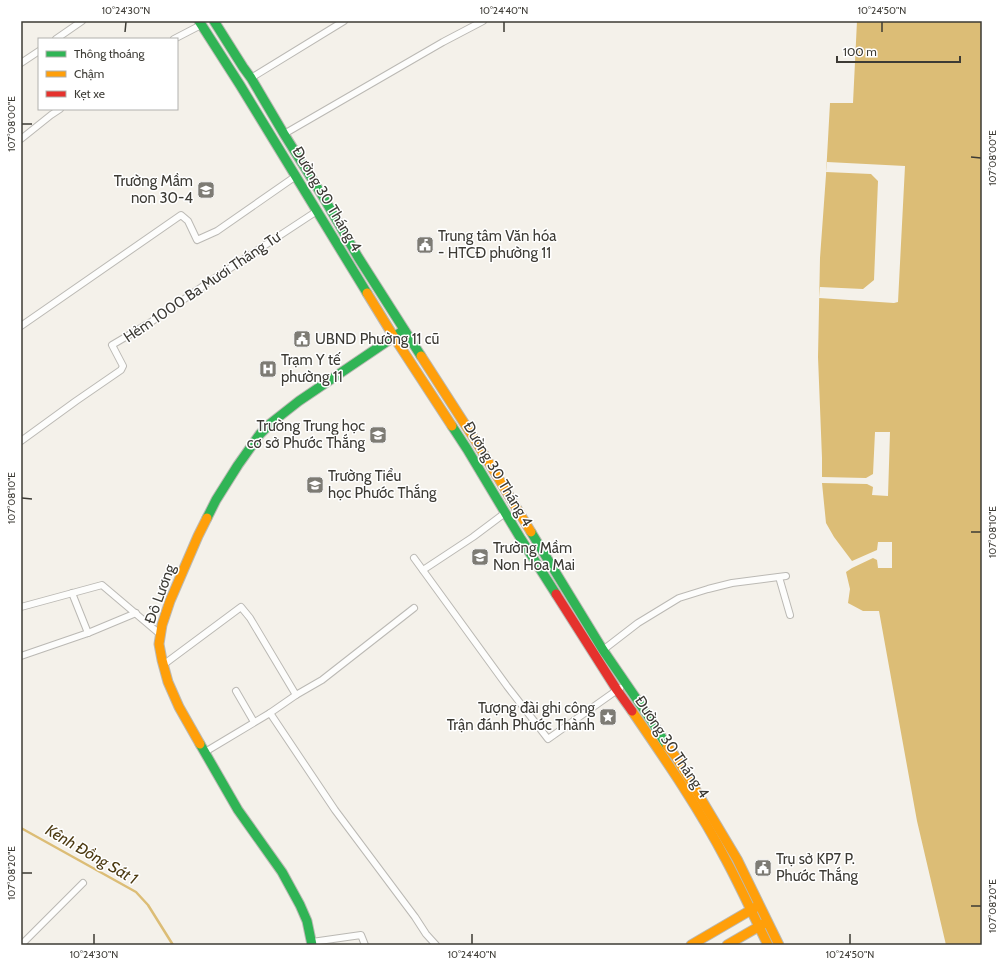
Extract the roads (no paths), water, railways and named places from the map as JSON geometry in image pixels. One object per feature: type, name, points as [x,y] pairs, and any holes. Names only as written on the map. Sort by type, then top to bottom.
[{"type":"main road","name":"Đường 30 Tháng 4","points":[[214,21],[251,78],[404,330],[476,443],[603,650],[651,720],[663,748],[697,810],[723,853],[751,910],[779,945]]},
{"type":"main road","name":"Đường 30 Tháng 4","points":[[200,23],[240,85],[394,337],[467,449],[521,539],[617,690],[663,748],[676,757],[737,859],[759,905],[768,945]]},
{"type":"main road","name":"Đô Lương","points":[[312,943],[307,921],[282,872],[238,810],[179,707],[168,682],[159,644],[162,625],[170,601],[198,536],[216,500],[260,434],[271,423],[299,401],[404,330]]},
{"type":"main road","points":[[521,539],[532,534]]},
{"type":"main road","points":[[596,657],[603,650]]},
{"type":"main road","points":[[691,945],[759,905]]},
{"type":"main road","points":[[726,945],[764,925]]},
{"type":"street","points":[[57,38],[82,21]]},
{"type":"street","points":[[251,78],[344,21]]},
{"type":"street","points":[[284,134],[415,58],[483,21]]},
{"type":"street","points":[[176,38],[200,23]]},
{"type":"street","points":[[21,64],[38,52]]},
{"type":"street","points":[[21,139],[58,110]]},
{"type":"street","points":[[21,326],[181,216],[188,221],[197,240],[217,231],[296,176]]},
{"type":"street","name":"Hẻm 1000 Ba Mươi Tháng Tư","points":[[21,441],[121,370],[123,366],[112,345],[151,322],[317,211]]},
{"type":"street","points":[[423,570],[473,537],[505,513]]},
{"type":"street","points":[[414,558],[507,686],[548,739],[626,683]]},
{"type":"street","points":[[603,650],[638,623],[678,598],[732,583],[786,576]]},
{"type":"street","points":[[779,577],[790,616]]},
{"type":"street","points":[[21,607],[102,585],[161,635]]},
{"type":"street","points":[[72,592],[88,633]]},
{"type":"street","points":[[163,665],[241,607],[250,618],[296,695]]},
{"type":"street","points":[[205,752],[322,680],[414,608]]},
{"type":"street","points":[[21,656],[88,633],[136,613]]},
{"type":"street","points":[[236,691],[254,722]]},
{"type":"street","points":[[270,713],[335,810],[426,934],[436,945]]},
{"type":"street","points":[[21,945],[84,883]]},
{"type":"street","points":[[312,943],[360,935],[366,945]]},
{"type":"waterway","name":"Kênh Đồng Sát 1","points":[[21,828],[136,892],[148,905],[173,945]]},
{"type":"place","name":"Trường Mầm non 30-4","points":[[206,190]]},
{"type":"place","name":"Trung tâm Văn hóa - HTCĐ phường 11","points":[[425,245]]},
{"type":"place","name":"UBND Phường 11 cũ","points":[[302,339]]},
{"type":"place","name":"Trạm Y tế phường 11","points":[[268,369]]},
{"type":"place","name":"Trường Trung học cơ sở Phước Thắng","points":[[378,435]]},
{"type":"place","name":"Trường Tiểu học Phước Thắng","points":[[315,485]]},
{"type":"place","name":"Trường Mầm Non Hoa Mai","points":[[480,557]]},
{"type":"place","name":"Tượng đài ghi công Trận đánh Phước Thành","points":[[608,717]]},
{"type":"place","name":"Trụ sở KP7 P. Phước Thắng","points":[[763,868]]}]
